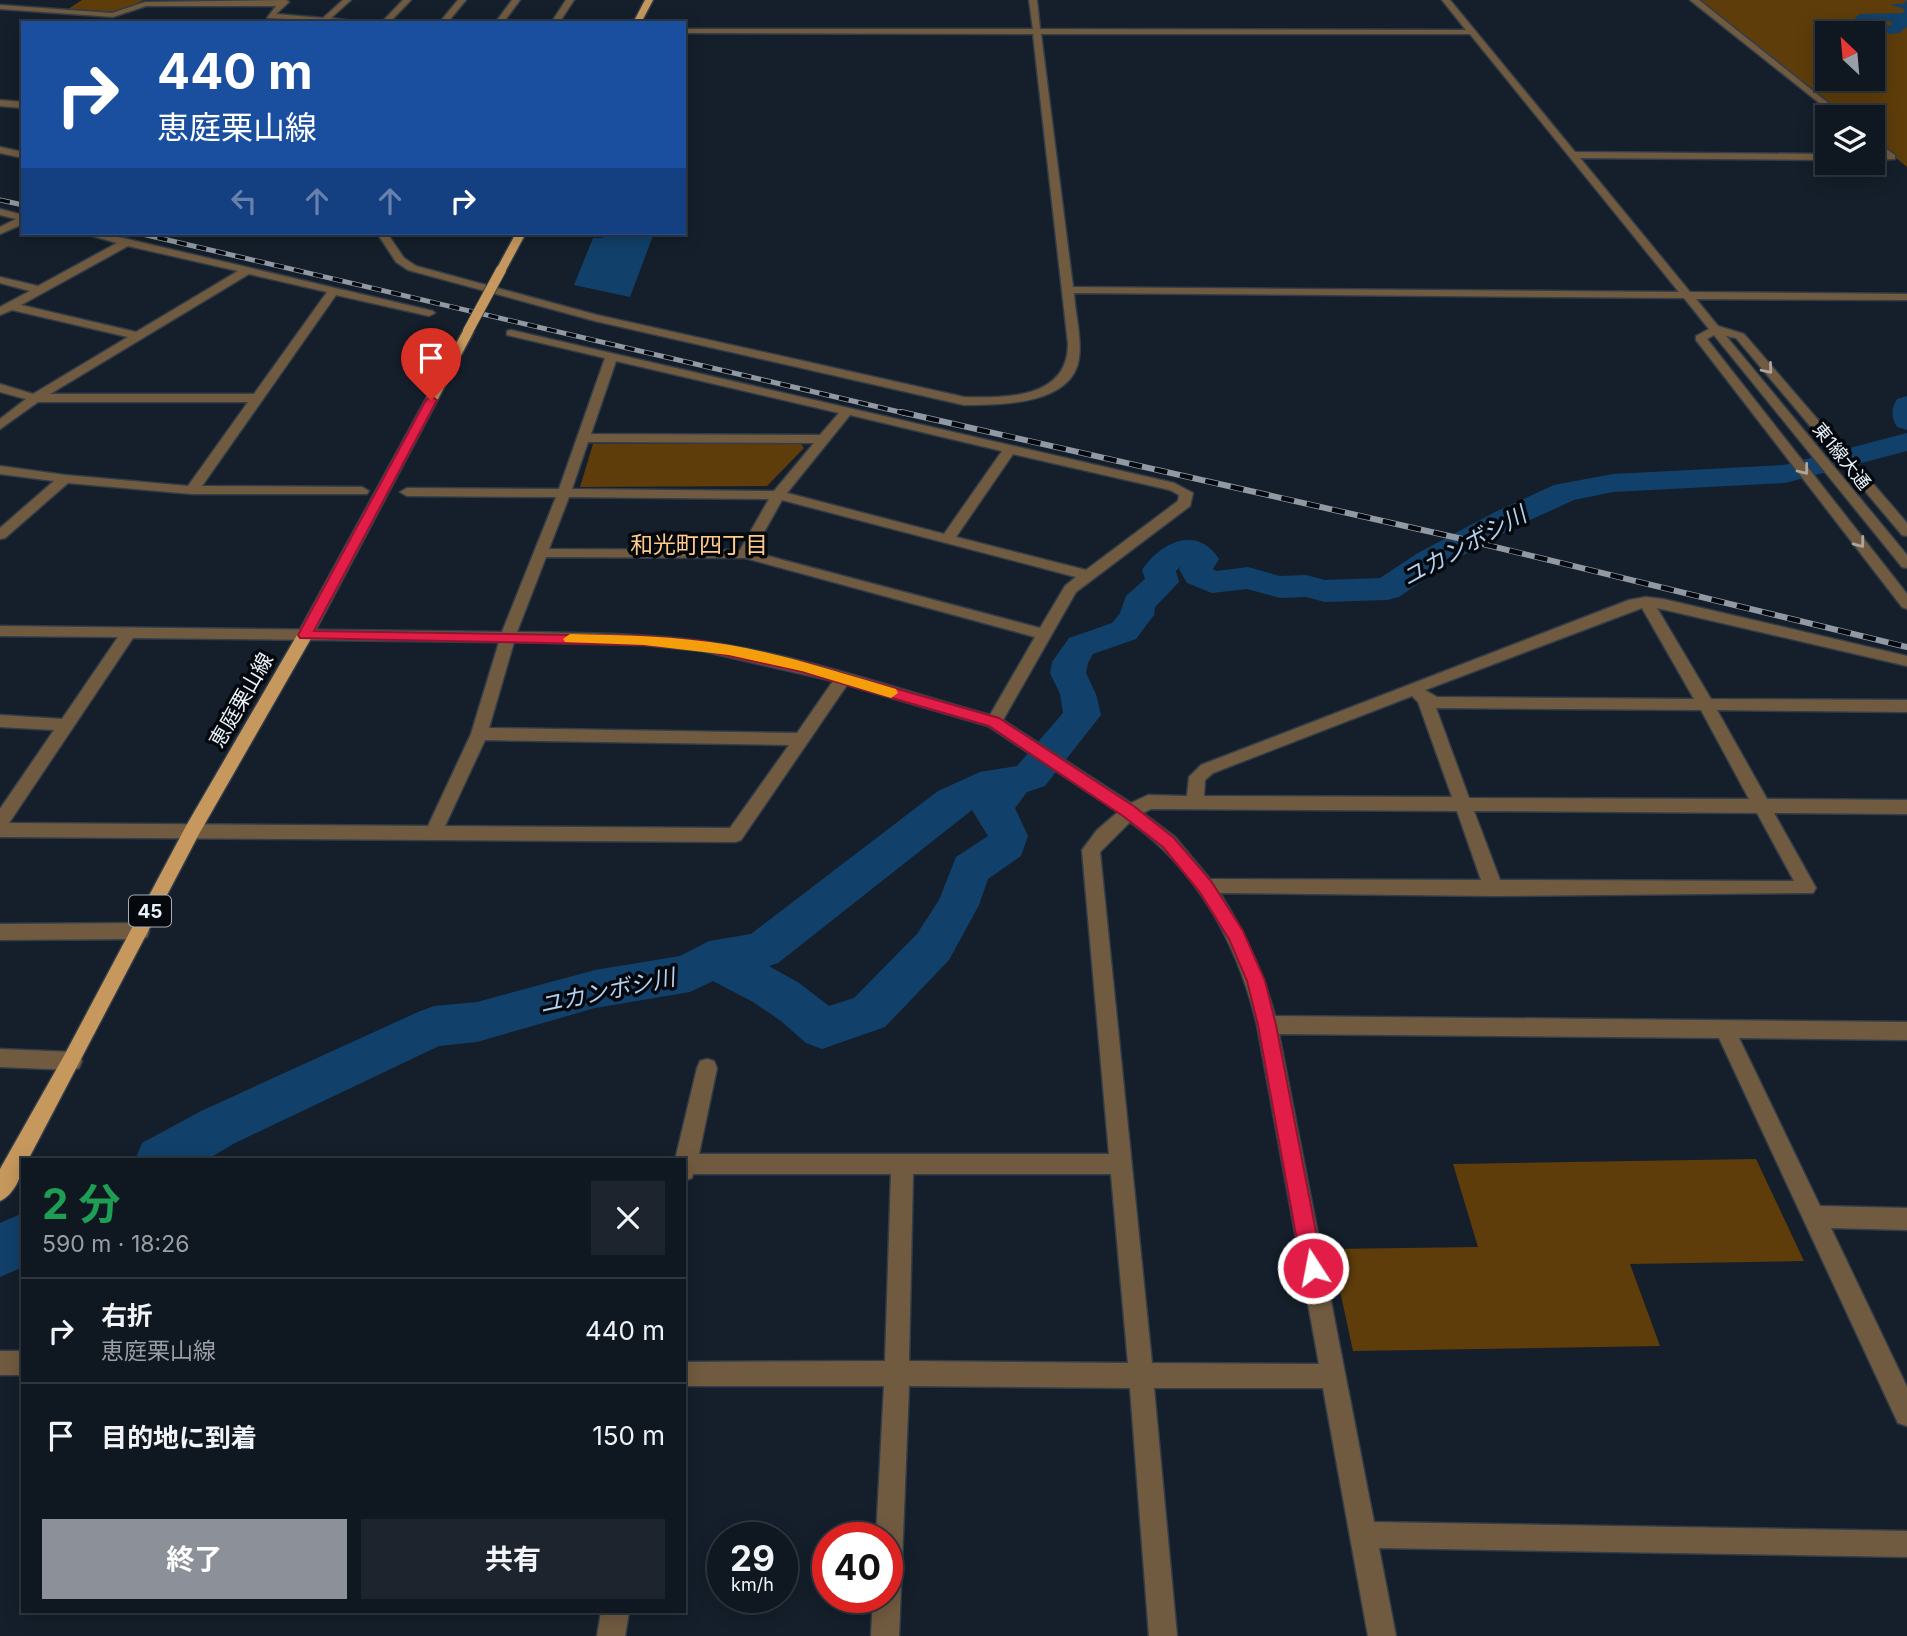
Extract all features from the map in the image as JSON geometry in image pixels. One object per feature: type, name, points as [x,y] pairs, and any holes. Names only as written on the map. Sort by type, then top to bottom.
[{"type":"main road","points":[[638,21],[649,0]]},
{"type":"main road","name":"恵庭栗山線","points":[[0,1190],[72,1061],[192,831],[305,635],[520,235]]},
{"type":"street","points":[[1,7],[14,0]]},
{"type":"street","points":[[58,11],[75,0]]},
{"type":"street","points":[[325,20],[347,0]]},
{"type":"street","points":[[387,21],[407,0]]},
{"type":"street","points":[[445,21],[462,0]]},
{"type":"street","points":[[500,21],[516,0]]},
{"type":"street","points":[[556,21],[570,0]]},
{"type":"street","points":[[383,235],[400,260],[412,268],[595,317],[964,401],[1013,400],[1052,387],[1065,377],[1073,362],[1068,290],[1032,0]]},
{"type":"street","name":"東1線大通","points":[[1446,0],[1907,564]]},
{"type":"street","points":[[1694,0],[1827,105]]},
{"type":"street","points":[[1,7],[113,15],[145,4],[286,2]]},
{"type":"street","points":[[286,2],[270,16],[338,21]]},
{"type":"street","points":[[686,31],[1472,32]]},
{"type":"street","points":[[0,103],[21,105]]},
{"type":"street","points":[[0,150],[21,155]]},
{"type":"street","points":[[1574,155],[1815,157]]},
{"type":"street","points":[[0,212],[21,218]]},
{"type":"street","points":[[0,230],[21,220]]},
{"type":"street","points":[[96,235],[429,313]]},
{"type":"street","points":[[5,309],[127,242]]},
{"type":"street","points":[[0,425],[34,397],[246,271]]},
{"type":"street","points":[[0,281],[40,290]]},
{"type":"street","points":[[191,490],[333,290]]},
{"type":"street","points":[[1068,290],[1907,297]]},
{"type":"street","points":[[5,309],[138,336]]},
{"type":"street","points":[[1907,532],[1741,337],[1717,329],[1700,338],[1907,604]]},
{"type":"street","points":[[512,333],[1174,487],[1186,493],[1185,503],[1070,589],[994,722]]},
{"type":"street","points":[[434,832],[479,734],[508,637],[564,494],[612,355]]},
{"type":"street","points":[[0,388],[34,397],[258,398]]},
{"type":"street","points":[[745,554],[778,495],[847,411]]},
{"type":"street","points":[[583,438],[824,439]]},
{"type":"street","points":[[947,539],[1010,449]]},
{"type":"street","points":[[0,470],[65,479],[191,490],[362,491]]},
{"type":"street","points":[[0,535],[65,479]]},
{"type":"street","points":[[407,492],[778,495],[1086,575]]},
{"type":"street","points":[[541,554],[745,554],[1044,634]]},
{"type":"street","points":[[1205,886],[1807,888],[1646,602]]},
{"type":"street","points":[[1195,802],[1197,777],[1207,769],[1420,695],[1629,605],[1646,602],[1907,661]]},
{"type":"street","points":[[0,631],[508,637],[644,640],[702,646],[770,659],[844,678],[994,722],[1129,811],[1169,842],[1205,886],[1237,936],[1256,981],[1267,1025],[1382,1636]]},
{"type":"street","points":[[0,823],[128,634]]},
{"type":"street","points":[[0,830],[735,835],[844,678]]},
{"type":"street","points":[[1420,695],[1437,703],[1907,705]]},
{"type":"street","points":[[1420,695],[1494,889]]},
{"type":"street","points":[[0,721],[68,725]]},
{"type":"street","points":[[479,734],[804,739]]},
{"type":"street","points":[[1163,1636],[1091,850],[1129,811],[1148,802],[1907,807]]},
{"type":"street","points":[[0,932],[140,931]]},
{"type":"street","points":[[1267,1025],[1907,1031]]},
{"type":"street","points":[[1725,1030],[1907,1414]]},
{"type":"street","points":[[0,1058],[72,1061]]},
{"type":"street","points":[[686,1162],[707,1068]]},
{"type":"street","points":[[686,1167],[902,1163],[1120,1164]]},
{"type":"street","points":[[890,1522],[902,1163]]},
{"type":"street","points":[[1813,1217],[1907,1219]]},
{"type":"street","points":[[0,1363],[21,1363]]},
{"type":"street","points":[[686,1374],[897,1371],[1141,1377],[1333,1376]]},
{"type":"street","points":[[1362,1535],[1907,1544]]},
{"type":"street","points":[[611,1636],[615,1613]]},
{"type":"street","points":[[886,1636],[887,1613]]},
{"type":"shaded area","points":[[82,0],[144,0],[118,12],[68,9]]},
{"type":"shaded area","points":[[1699,0],[1907,0],[1907,167],[1885,149],[1885,105],[1830,105]]},
{"type":"shaded area","points":[[800,443],[804,448],[767,486],[580,487],[593,444]]},
{"type":"shaded area","points":[[1756,1159],[1804,1261],[1630,1264],[1660,1346],[1353,1351],[1331,1249],[1478,1247],[1453,1164]]},
{"type":"water","points":[[1907,0],[1907,27],[1899,33],[1889,34],[1885,29],[1885,26],[1892,25],[1891,21],[1854,19],[1860,14],[1903,13],[1905,10],[1890,4],[1903,4]]},
{"type":"water","points":[[604,235],[653,235],[630,297],[574,285],[593,238],[603,238]]},
{"type":"waterway","name":"ユカンボシ川","points":[[1907,405],[1907,421]]},
{"type":"waterway","name":"ユカンボシ川","points":[[1013,782],[1031,776],[1082,715],[1078,694],[1068,673],[1070,662],[1081,646],[1124,631],[1137,615],[1138,604],[1162,582],[1159,570],[1177,554],[1192,549],[1203,559],[1196,569],[1199,576],[1212,582],[1248,578],[1280,587],[1306,586],[1325,591],[1387,589],[1430,560],[1506,519],[1565,492],[1613,483],[1785,474],[1907,442]]},
{"type":"waterway","points":[[709,960],[762,950],[952,802],[994,782],[1013,782]]},
{"type":"waterway","name":"ユカンボシ川","points":[[709,960],[769,988],[797,1007],[822,1029],[869,1013],[933,947],[958,905],[971,869],[1006,845],[1008,836],[1002,820],[992,810],[1013,782]]},
{"type":"waterway","name":"ユカンボシ川","points":[[164,1158],[218,1127],[434,1026],[477,1022],[595,989],[690,973],[709,960]]},
{"type":"waterway","name":"ユカンボシ川","points":[[0,1251],[21,1240]]},
{"type":"railway","points":[[0,200],[21,205]]},
{"type":"railway","points":[[147,235],[908,414]]},
{"type":"railway","points":[[901,412],[1458,538],[1907,647]]},
{"type":"slow traffic","points":[[570,639],[644,640],[729,650],[803,667],[891,693]]},
{"type":"district","name":"和光町四丁目","points":[[699,545]]},
{"type":"route","points":[[431,400],[305,635],[644,640],[702,646],[803,667],[994,722],[1129,811],[1169,842],[1205,886],[1237,936],[1256,981],[1267,1025],[1313,1268]]}]
